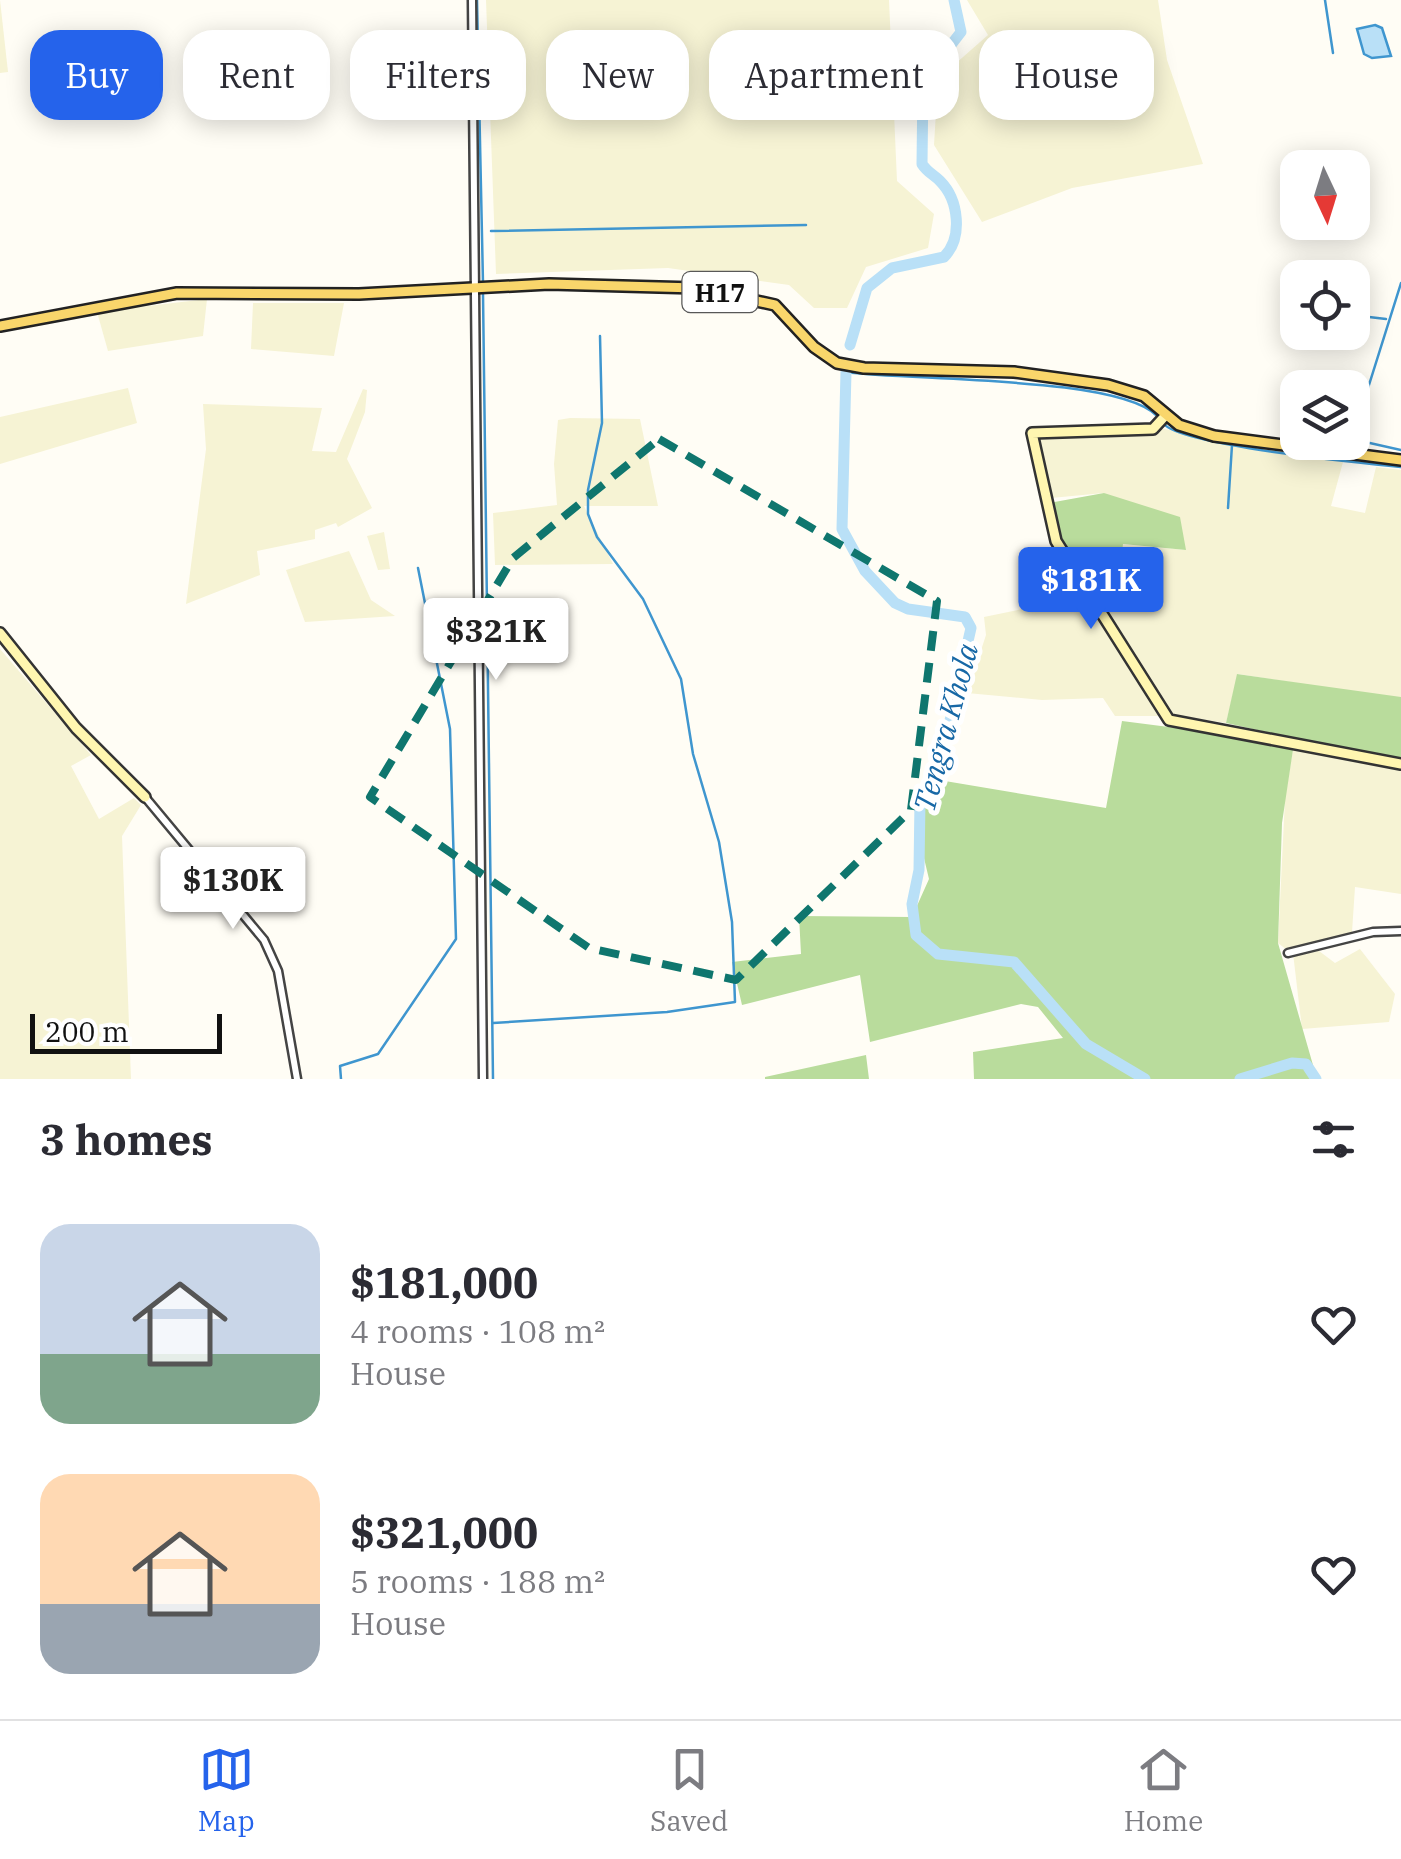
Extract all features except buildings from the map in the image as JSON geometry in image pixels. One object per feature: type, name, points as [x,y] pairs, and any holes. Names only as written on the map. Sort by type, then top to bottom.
[{"type":"main road","name":"H17","points":[[0,326],[58,312],[178,293],[359,294],[661,285],[756,298],[782,310],[814,347],[836,363],[864,368],[1014,372],[1108,385],[1144,396],[1165,416],[1189,430],[1401,460]]},
{"type":"street","points":[[472,0],[482,1079]]},
{"type":"street","points":[[1165,416],[1153,429],[1032,433],[1056,541],[1169,720],[1401,764]]},
{"type":"street","points":[[0,633],[76,728],[145,797],[264,940],[278,971],[297,1079]]},
{"type":"street","points":[[1288,953],[1373,932],[1401,930]]},
{"type":"highlighted area","points":[[659,439],[937,601],[911,810],[736,980],[589,948],[370,797],[513,558]]},
{"type":"shaded area","points":[[0,0],[8,72],[0,73]]},
{"type":"shaded area","points":[[486,0],[889,0],[890,30],[709,30],[709,120],[894,120],[897,181],[934,214],[928,248],[866,267],[847,308],[814,308],[789,285],[668,268],[496,274],[490,120],[526,120],[526,30],[487,30]]},
{"type":"shaded area","points":[[967,0],[1158,0],[1167,60],[1203,164],[1072,188],[982,222],[934,145],[936,120],[959,120],[959,61],[979,43],[979,120],[1154,120],[1154,30],[985,30]]},
{"type":"shaded area","points":[[207,299],[203,336],[108,351],[97,312]]},
{"type":"shaded area","points":[[253,303],[344,303],[334,356],[251,349]]},
{"type":"shaded area","points":[[128,388],[137,423],[0,464],[0,417]]},
{"type":"shaded area","points":[[363,389],[367,390],[365,412],[347,459],[372,508],[338,527],[336,523],[315,530],[315,539],[257,551],[260,575],[186,604],[206,449],[203,404],[322,408],[312,451],[336,452]]},
{"type":"shaded area","points":[[640,419],[658,506],[584,506],[613,564],[495,565],[493,513],[557,505],[554,464],[558,420]]},
{"type":"shaded area","points":[[1153,427],[1280,450],[1280,460],[1343,462],[1331,506],[1365,513],[1376,467],[1401,470],[1401,699],[1238,674],[1226,723],[1172,715],[1100,611],[1160,716],[1115,716],[1103,698],[1042,700],[967,693],[986,635],[984,617],[1090,595],[1117,585],[1122,544],[1186,550],[1104,493],[1051,498],[1034,431]]},
{"type":"shaded area","points":[[384,532],[390,569],[378,570],[367,536]]},
{"type":"shaded area","points":[[349,551],[371,600],[395,616],[305,622],[286,570]]},
{"type":"shaded area","points":[[0,649],[91,755],[71,766],[99,819],[134,798],[141,805],[122,836],[131,1079],[0,1079]]},
{"type":"shaded area","points":[[1294,743],[1401,761],[1401,894],[1355,887],[1352,932],[1287,950],[1278,943],[1285,799]]},
{"type":"shaded area","points":[[1315,948],[1335,963],[1360,949],[1395,994],[1389,1022],[1302,1029],[1293,953]]},
{"type":"green space","points":[[1104,493],[1180,517],[1186,550],[1123,544],[1117,578],[1108,589],[1090,595],[1056,541],[1049,503]]},
{"type":"green space","points":[[1237,674],[1401,697],[1401,762],[1226,723]]},
{"type":"green space","points":[[1122,721],[1294,743],[1282,823],[1278,943],[1317,1079],[974,1079],[973,1052],[1063,1038],[1038,1007],[1021,1004],[870,1042],[860,975],[742,1005],[732,962],[801,954],[799,916],[912,917],[929,879],[918,833],[933,779],[1106,808]]},
{"type":"green space","points":[[866,1055],[869,1079],[765,1079],[765,1077]]},
{"type":"water","points":[[1375,25],[1382,28],[1391,56],[1372,58],[1364,54],[1357,29]]},
{"type":"waterway","points":[[477,0],[483,283]]},
{"type":"waterway","points":[[850,345],[867,288],[892,268],[944,257],[954,240],[956,219],[951,198],[922,164],[923,81],[961,32],[954,0]]},
{"type":"waterway","points":[[1325,0],[1333,53]]},
{"type":"waterway","points":[[491,231],[806,225]]},
{"type":"waterway","points":[[1401,283],[1352,439],[1401,450]]},
{"type":"waterway","points":[[483,294],[493,1079]]},
{"type":"waterway","points":[[1370,317],[1386,319]]},
{"type":"waterway","points":[[493,1023],[667,1012],[735,1002],[732,922],[719,842],[693,754],[681,679],[643,599],[597,537],[588,514],[588,490],[602,423],[600,336]]},
{"type":"waterway","points":[[846,372],[1059,387],[1135,403],[1157,416]]},
{"type":"waterway","name":"Tengra Khola","points":[[846,372],[842,529],[865,571],[895,603],[908,609],[965,617],[971,628],[939,769],[920,800],[919,870],[912,904],[916,935],[938,954],[1014,962],[1086,1044],[1145,1079]]},
{"type":"waterway","points":[[1164,424],[1178,432],[1237,446],[1401,467]]},
{"type":"waterway","points":[[1228,508],[1232,445]]},
{"type":"waterway","points":[[341,1079],[340,1066],[378,1054],[456,939],[450,729],[418,568]]},
{"type":"waterway","name":"Tengra Khola","points":[[1240,1079],[1292,1063],[1306,1064],[1316,1079]]}]
